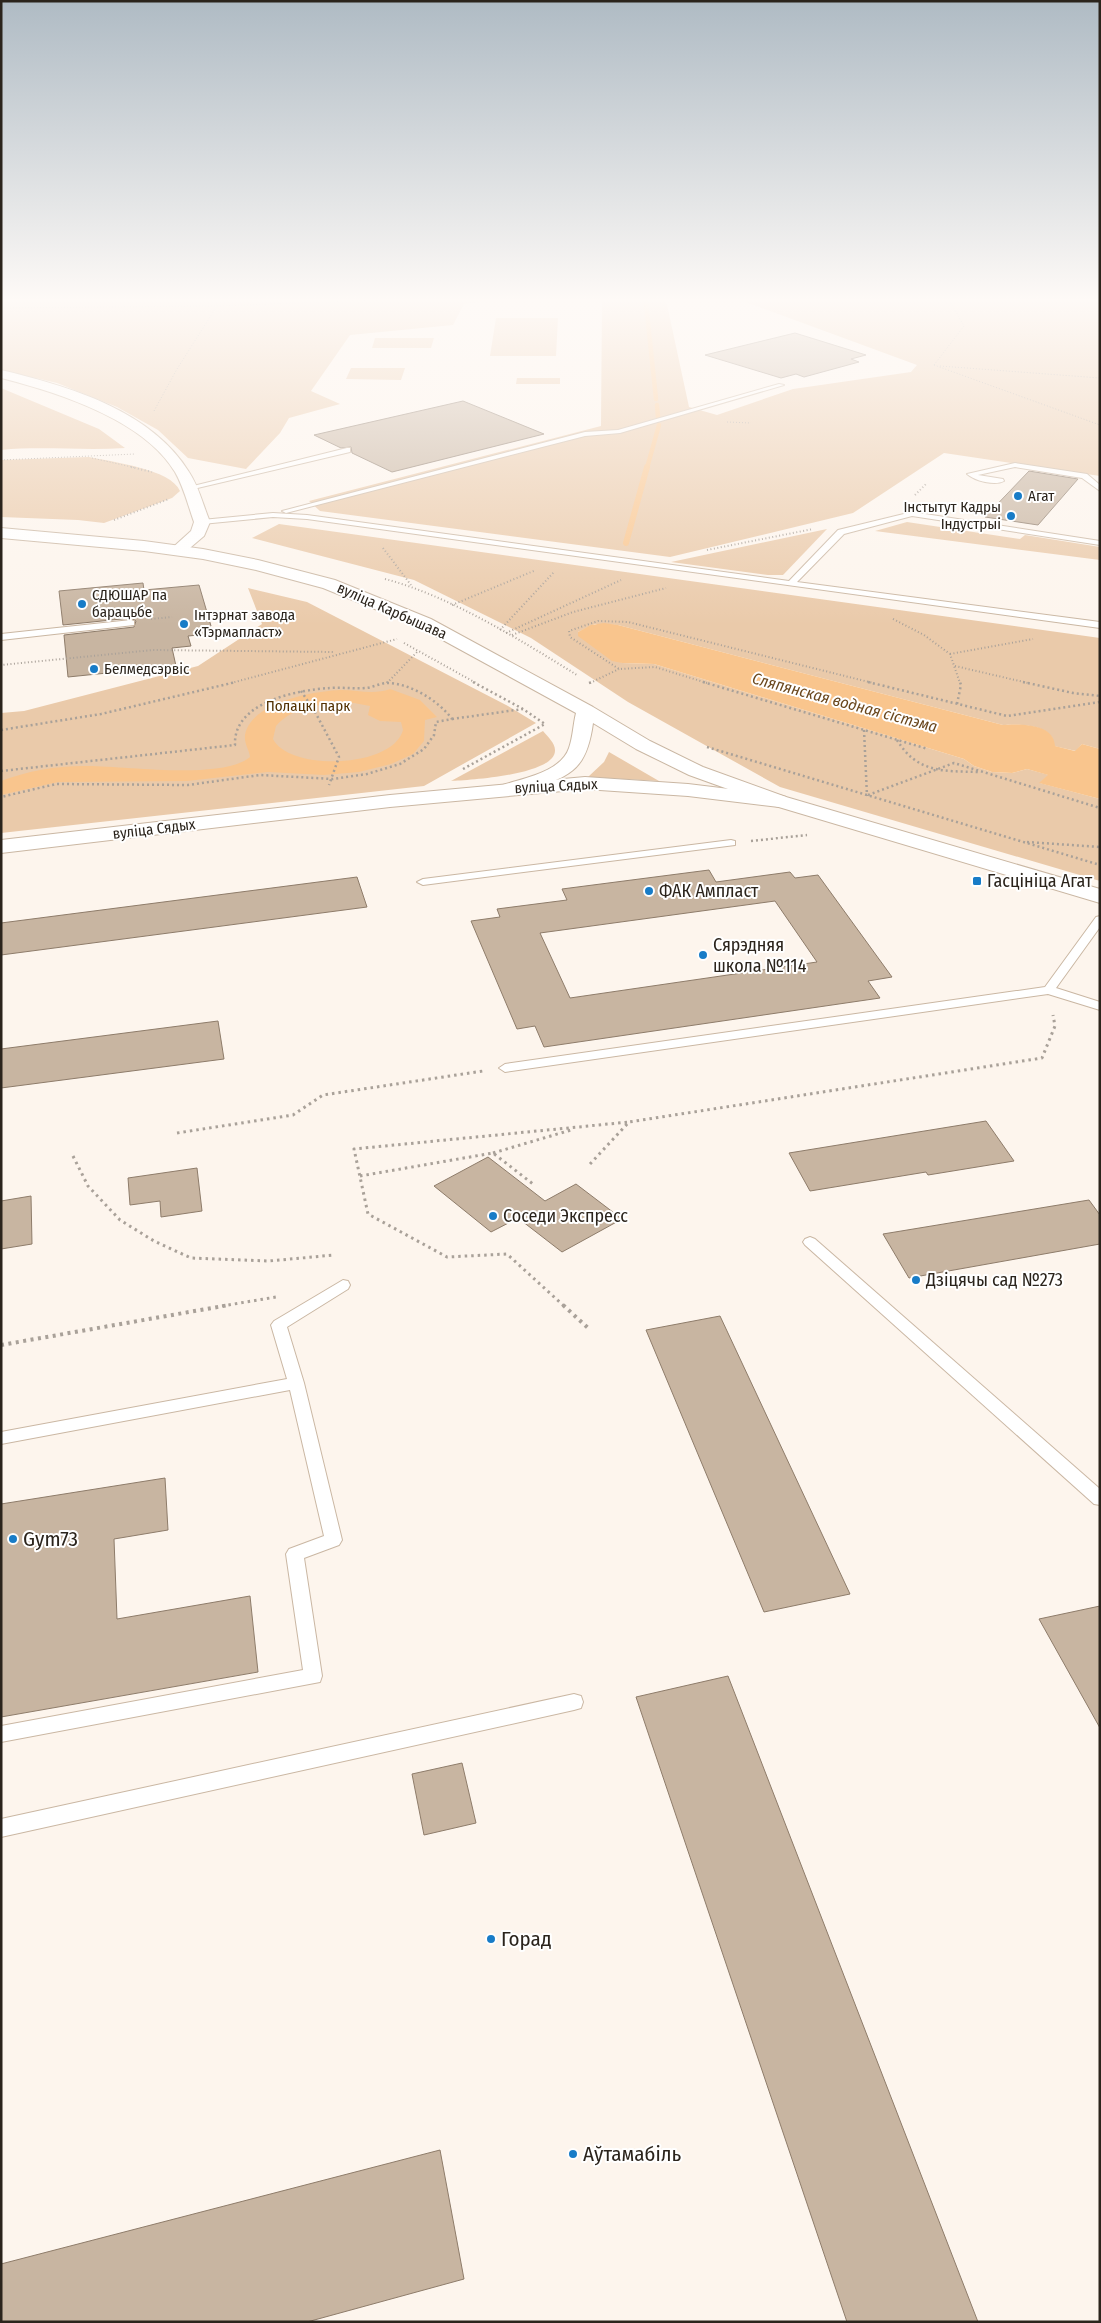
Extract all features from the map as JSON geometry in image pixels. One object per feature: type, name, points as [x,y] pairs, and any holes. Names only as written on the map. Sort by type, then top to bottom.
[{"type":"main road","points":[[101,408],[147,433],[179,467],[202,522],[198,533],[178,550]]},
{"type":"main road","name":"вуліца Карбышава","points":[[1,533],[178,550],[222,557],[295,574],[360,596],[425,623],[586,711],[643,745],[696,772],[779,801]]},
{"type":"main road","points":[[510,789],[558,771],[573,761],[579,748],[586,711]]},
{"type":"main road","name":"вуліца Сядых","points":[[1,847],[398,800],[586,782],[628,784],[779,801],[1100,896]]},
{"type":"lane","points":[[202,522],[273,515],[584,434],[618,432],[700,408]]},
{"type":"lane","points":[[189,488],[347,450]]},
{"type":"lane","points":[[1000,481],[978,478],[971,474],[1015,465],[1084,476],[1100,489]]},
{"type":"lane","points":[[792,583],[841,532],[912,514],[1100,543]]},
{"type":"lane","points":[[273,515],[307,517],[792,583],[927,604],[1100,625]]},
{"type":"lane","points":[[1,637],[131,623]]},
{"type":"lane","points":[[423,882],[730,843]]},
{"type":"lane","points":[[1049,990],[1100,919]]},
{"type":"lane","points":[[505,1068],[1049,990],[1100,1006]]},
{"type":"lane","points":[[810,1242],[1100,1499]]},
{"type":"lane","points":[[1,1734],[313,1676],[295,1554],[333,1540],[296,1383],[279,1325],[343,1285]]},
{"type":"lane","points":[[1,1438],[296,1383]]},
{"type":"lane","points":[[1,1828],[574,1702]]},
{"type":"path","points":[[150,418],[155,408]]},
{"type":"path","points":[[1054,408],[1100,425]]},
{"type":"path","points":[[1,460],[138,454]]},
{"type":"path","points":[[89,457],[152,472]]},
{"type":"path","points":[[914,497],[927,483]]},
{"type":"path","points":[[112,520],[172,498]]},
{"type":"path","points":[[707,550],[821,527]]},
{"type":"path","points":[[382,547],[412,586]]},
{"type":"path","points":[[451,606],[542,568]]},
{"type":"path","points":[[500,630],[556,570]]},
{"type":"path","points":[[506,633],[626,578]]},
{"type":"path","points":[[511,635],[572,612],[672,586]]},
{"type":"path","points":[[890,618],[924,635],[950,654],[961,684],[957,704]]},
{"type":"path","points":[[619,669],[570,637],[569,631],[584,624],[605,619],[628,622],[1007,716],[1100,702]]},
{"type":"path","points":[[389,634],[523,709],[545,724],[458,772]]},
{"type":"path","points":[[950,654],[1037,638]]},
{"type":"path","points":[[1,730],[33,727],[150,704],[340,652],[397,639]]},
{"type":"path","points":[[1,673],[2,665],[153,650],[340,652]]},
{"type":"path","points":[[1,771],[235,746],[235,731],[249,714],[275,699],[300,691],[330,688],[376,688],[386,683],[418,651]]},
{"type":"path","points":[[954,666],[1073,693],[1100,696]]},
{"type":"path","points":[[589,683],[619,669],[655,667],[928,749]]},
{"type":"path","points":[[386,683],[423,692],[445,709],[452,719]]},
{"type":"path","points":[[300,691],[310,704],[339,757],[332,779]]},
{"type":"path","points":[[1,797],[56,784],[188,784],[260,775],[332,779],[367,774],[400,764],[424,749],[434,734],[436,722],[523,709]]},
{"type":"path","points":[[864,730],[867,796]]},
{"type":"path","points":[[897,740],[903,753],[933,771],[984,772]]},
{"type":"path","points":[[705,746],[1100,865]]},
{"type":"path","points":[[867,796],[954,762],[1100,808]]},
{"type":"path","points":[[730,843],[808,835]]},
{"type":"path","points":[[1021,842],[1100,847]]},
{"type":"path","points":[[588,1328],[507,1254],[446,1258],[368,1214],[354,1149],[629,1122],[1042,1058],[1055,1026],[1049,990]]},
{"type":"path","points":[[177,1133],[293,1115],[322,1095],[505,1068]]},
{"type":"path","points":[[590,1164],[629,1122]]},
{"type":"path","points":[[360,1176],[493,1153],[580,1127]]},
{"type":"path","points":[[493,1153],[533,1184]]},
{"type":"path","points":[[73,1156],[88,1186],[120,1220],[154,1241],[191,1258],[269,1261],[334,1255]]},
{"type":"path","points":[[1,1345],[284,1295]]},
{"type":"green space","points":[[1,408],[50,408],[99,429],[125,448],[32,448],[1,450]]},
{"type":"green space","points":[[120,408],[324,408],[289,418],[280,433],[246,469],[188,458],[158,430]]},
{"type":"green space","points":[[601,408],[694,408],[717,415],[736,408],[1100,408],[1100,476],[944,453],[853,513],[670,557],[320,511],[309,501],[601,426]]},
{"type":"green space","points":[[89,457],[126,464],[153,472],[174,483],[180,491],[172,498],[104,523],[1,517],[1,460]]},
{"type":"green space","points":[[907,522],[1020,539],[1025,535],[1100,547],[1100,560],[875,531]]},
{"type":"green space","points":[[279,524],[1100,638],[1100,749],[1082,744],[1076,751],[1054,746],[1053,739],[1049,733],[1042,729],[1026,725],[1003,725],[618,625],[595,624],[578,632],[622,663],[654,664],[964,759],[974,766],[992,772],[1012,773],[1027,769],[1049,775],[1040,783],[1100,799],[1100,881],[780,787],[628,702],[531,638],[414,580],[252,538]]},
{"type":"green space","points":[[827,529],[783,575],[768,575],[671,562]]},
{"type":"green space","name":"Полацкі парк","points":[[248,588],[307,602],[508,706],[536,723],[424,786],[1,833],[1,713],[24,711],[198,666],[262,624]]},
{"type":"green space","points":[[543,731],[553,742],[555,750],[552,758],[542,765],[527,771],[510,774],[451,781]]},
{"type":"green space","points":[[609,752],[659,781],[588,777],[604,762]]},
{"type":"water","name":"Сляпянская водная сістэма","points":[[604,623],[618,625],[1003,725],[1035,726],[1049,733],[1053,738],[1055,746],[1075,751],[1082,744],[1100,749],[1100,799],[1039,783],[1048,775],[1027,769],[1012,773],[992,772],[974,766],[964,759],[654,664],[612,661],[578,636],[578,632],[591,625]]},
{"type":"water","points":[[390,689],[420,700],[437,717],[425,720],[424,741],[413,754],[391,764],[359,772],[324,775],[268,772],[187,781],[58,782],[1,795],[1,781],[21,774],[52,768],[101,766],[195,770],[236,764],[250,757],[245,735],[250,724],[259,714],[285,700],[329,691],[384,691]],"holes":[[[354,703],[370,706],[368,715],[380,721],[401,722],[403,730],[395,743],[381,752],[362,758],[341,761],[319,761],[299,757],[283,750],[273,739],[276,726],[283,719],[301,709],[322,705]]]},
{"type":"building","points":[[431,408],[481,408],[544,434],[392,472],[352,453],[351,447],[341,448],[314,435]]},
{"type":"building","name":"Агат","points":[[1029,471],[1078,479],[1038,525],[985,517]]},
{"type":"building","points":[[143,583],[144,590],[199,585],[211,626],[207,626],[208,634],[188,636],[191,646],[172,648],[176,666],[68,677],[64,635],[134,627],[136,621],[131,618],[63,625],[59,591]]},
{"type":"building","points":[[709,870],[716,882],[790,872],[795,878],[818,875],[892,977],[868,981],[880,998],[544,1047],[535,1026],[517,1029],[471,921],[500,917],[497,909],[567,900],[562,889]],"holes":[[[775,901],[817,962],[570,998],[540,933]]]},
{"type":"building","points":[[357,877],[367,907],[1,955],[1,923]]},
{"type":"building","points":[[218,1021],[224,1059],[1,1088],[1,1049]]},
{"type":"building","points":[[986,1121],[1014,1161],[928,1175],[926,1172],[810,1191],[789,1153]]},
{"type":"building","points":[[488,1157],[545,1201],[576,1184],[622,1219],[562,1252],[518,1218],[491,1232],[434,1186]]},
{"type":"building","points":[[197,1168],[202,1211],[161,1217],[160,1201],[130,1205],[128,1178]]},
{"type":"building","points":[[31,1196],[32,1244],[1,1249],[1,1201]]},
{"type":"building","points":[[1089,1200],[1100,1215],[1100,1244],[909,1278],[883,1234]]},
{"type":"building","points":[[720,1316],[850,1594],[764,1612],[646,1330]]},
{"type":"building","points":[[165,1478],[168,1530],[114,1539],[117,1619],[250,1596],[258,1672],[1,1717],[1,1504]]},
{"type":"building","points":[[1100,1606],[1100,1728],[1039,1619]]},
{"type":"building","points":[[728,1676],[978,2322],[847,2322],[636,1697]]},
{"type":"building","points":[[462,1763],[476,1823],[424,1835],[412,1774]]},
{"type":"building","points":[[440,2150],[464,2279],[307,2322],[1,2322],[1,2264]]},
{"type":"waterway","points":[[657,408],[658,417]]},
{"type":"waterway","points":[[647,468],[659,425]]},
{"type":"waterway","points":[[626,543],[647,467]]},
{"type":"place","name":"Агат","points":[[1018,496]]},
{"type":"place","name":"Інстытут Кадры Індустрыі","points":[[1011,516]]},
{"type":"place","name":"СДЮШАР па барацьбе","points":[[82,604]]},
{"type":"place","name":"Інтэрнат завода «Тэрмапласт»","points":[[184,624]]},
{"type":"place","name":"Белмедсэрвіс","points":[[94,669]]},
{"type":"place","name":"Гасцініца Агат","points":[[977,881]]},
{"type":"place","name":"ФАК Ампласт","points":[[649,891]]},
{"type":"place","name":"Сярэдняя школа №114","points":[[703,955]]},
{"type":"place","name":"Соседи Экспресс","points":[[493,1216]]},
{"type":"place","name":"Дзіцячы сад №273","points":[[916,1280]]},
{"type":"place","name":"Gym73","points":[[13,1539]]},
{"type":"place","name":"Горад","points":[[491,1939]]},
{"type":"place","name":"Аўтамабіль","points":[[573,2154]]}]
